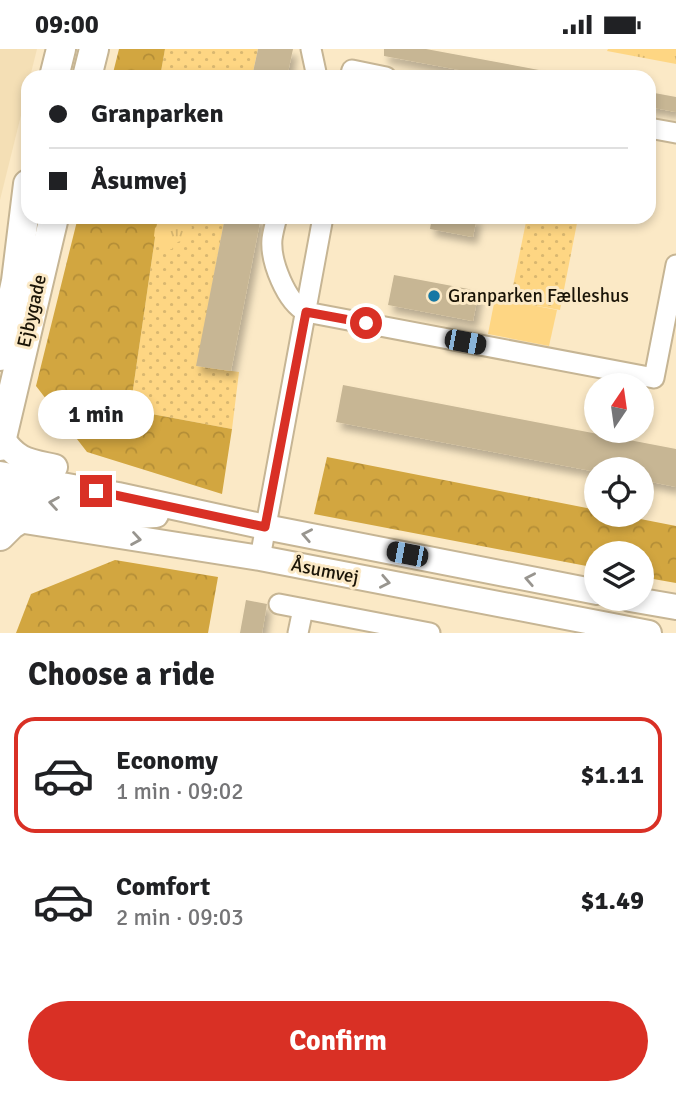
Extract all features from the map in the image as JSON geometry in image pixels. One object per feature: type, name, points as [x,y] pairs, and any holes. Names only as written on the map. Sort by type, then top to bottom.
[{"type":"main road","points":[[56,70],[61,49]]},
{"type":"main road","points":[[90,70],[94,49]]},
{"type":"main road","name":"Ejbygade","points":[[0,290],[21,210]]},
{"type":"main road","points":[[0,356],[16,281],[23,224]]},
{"type":"main road","name":"Ejbygade","points":[[1,442],[52,224]]},
{"type":"street","points":[[312,49],[315,70]]},
{"type":"street","points":[[656,129],[676,133]]},
{"type":"street","points":[[275,224],[272,240],[275,262],[291,301],[306,312],[654,378],[676,265]]},
{"type":"street","points":[[260,558],[322,224]]},
{"type":"street","points":[[1,442],[22,459],[118,482],[195,513]]},
{"type":"street","name":"Åsumvej","points":[[0,474],[584,589]]},
{"type":"street","points":[[0,495],[136,516],[195,513]]},
{"type":"street","name":"Åsumvej","points":[[6,524],[260,558],[649,633]]},
{"type":"street","points":[[654,603],[676,607]]},
{"type":"street","points":[[279,604],[402,630],[430,633]]},
{"type":"street","points":[[298,633],[303,609]]},
{"type":"shaded area","points":[[0,49],[37,49],[32,70],[21,70],[21,115],[0,200]]},
{"type":"green space","points":[[119,49],[165,49],[161,70],[114,70]]},
{"type":"green space","points":[[165,49],[258,49],[254,70],[161,70]]},
{"type":"green space","points":[[676,49],[676,64],[607,51]]},
{"type":"green space","points":[[76,224],[157,224],[130,410],[232,429],[222,494],[87,452],[36,386]]},
{"type":"green space","points":[[157,224],[224,224],[197,366],[239,372],[232,429],[130,410]]},
{"type":"green space","points":[[159,224],[189,224],[192,227],[189,238],[175,243],[172,249],[164,250],[154,236],[155,228]]},
{"type":"green space","points":[[526,224],[577,224],[560,310],[510,301]]},
{"type":"green space","points":[[495,298],[557,310],[549,346],[488,334]]},
{"type":"green space","points":[[327,457],[584,507],[584,527],[654,527],[654,522],[676,526],[676,583],[654,579],[654,541],[584,541],[584,566],[314,514]]},
{"type":"green space","points":[[115,560],[218,577],[208,633],[16,633],[31,594]]},
{"type":"building","points":[[258,49],[293,49],[288,70],[254,70]]},
{"type":"building","points":[[384,49],[426,49],[539,70],[459,70],[384,56]]},
{"type":"building","points":[[656,93],[676,97],[676,112],[656,108]]},
{"type":"building","points":[[224,224],[260,224],[231,371],[196,366]]},
{"type":"building","points":[[431,224],[476,224],[473,237],[430,229]]},
{"type":"building","name":"Granparken Fælleshus","points":[[394,275],[479,291],[473,321],[388,305]]},
{"type":"building","points":[[343,385],[584,431],[584,443],[645,443],[676,449],[676,487],[654,482],[654,457],[584,457],[584,470],[336,422]]},
{"type":"building","points":[[246,600],[267,604],[262,633],[240,633]]},
{"type":"place","name":"Granparken Fælleshus","points":[[434,296]]},
{"type":"route","points":[[96,491],[265,527],[306,312],[366,323]]}]
